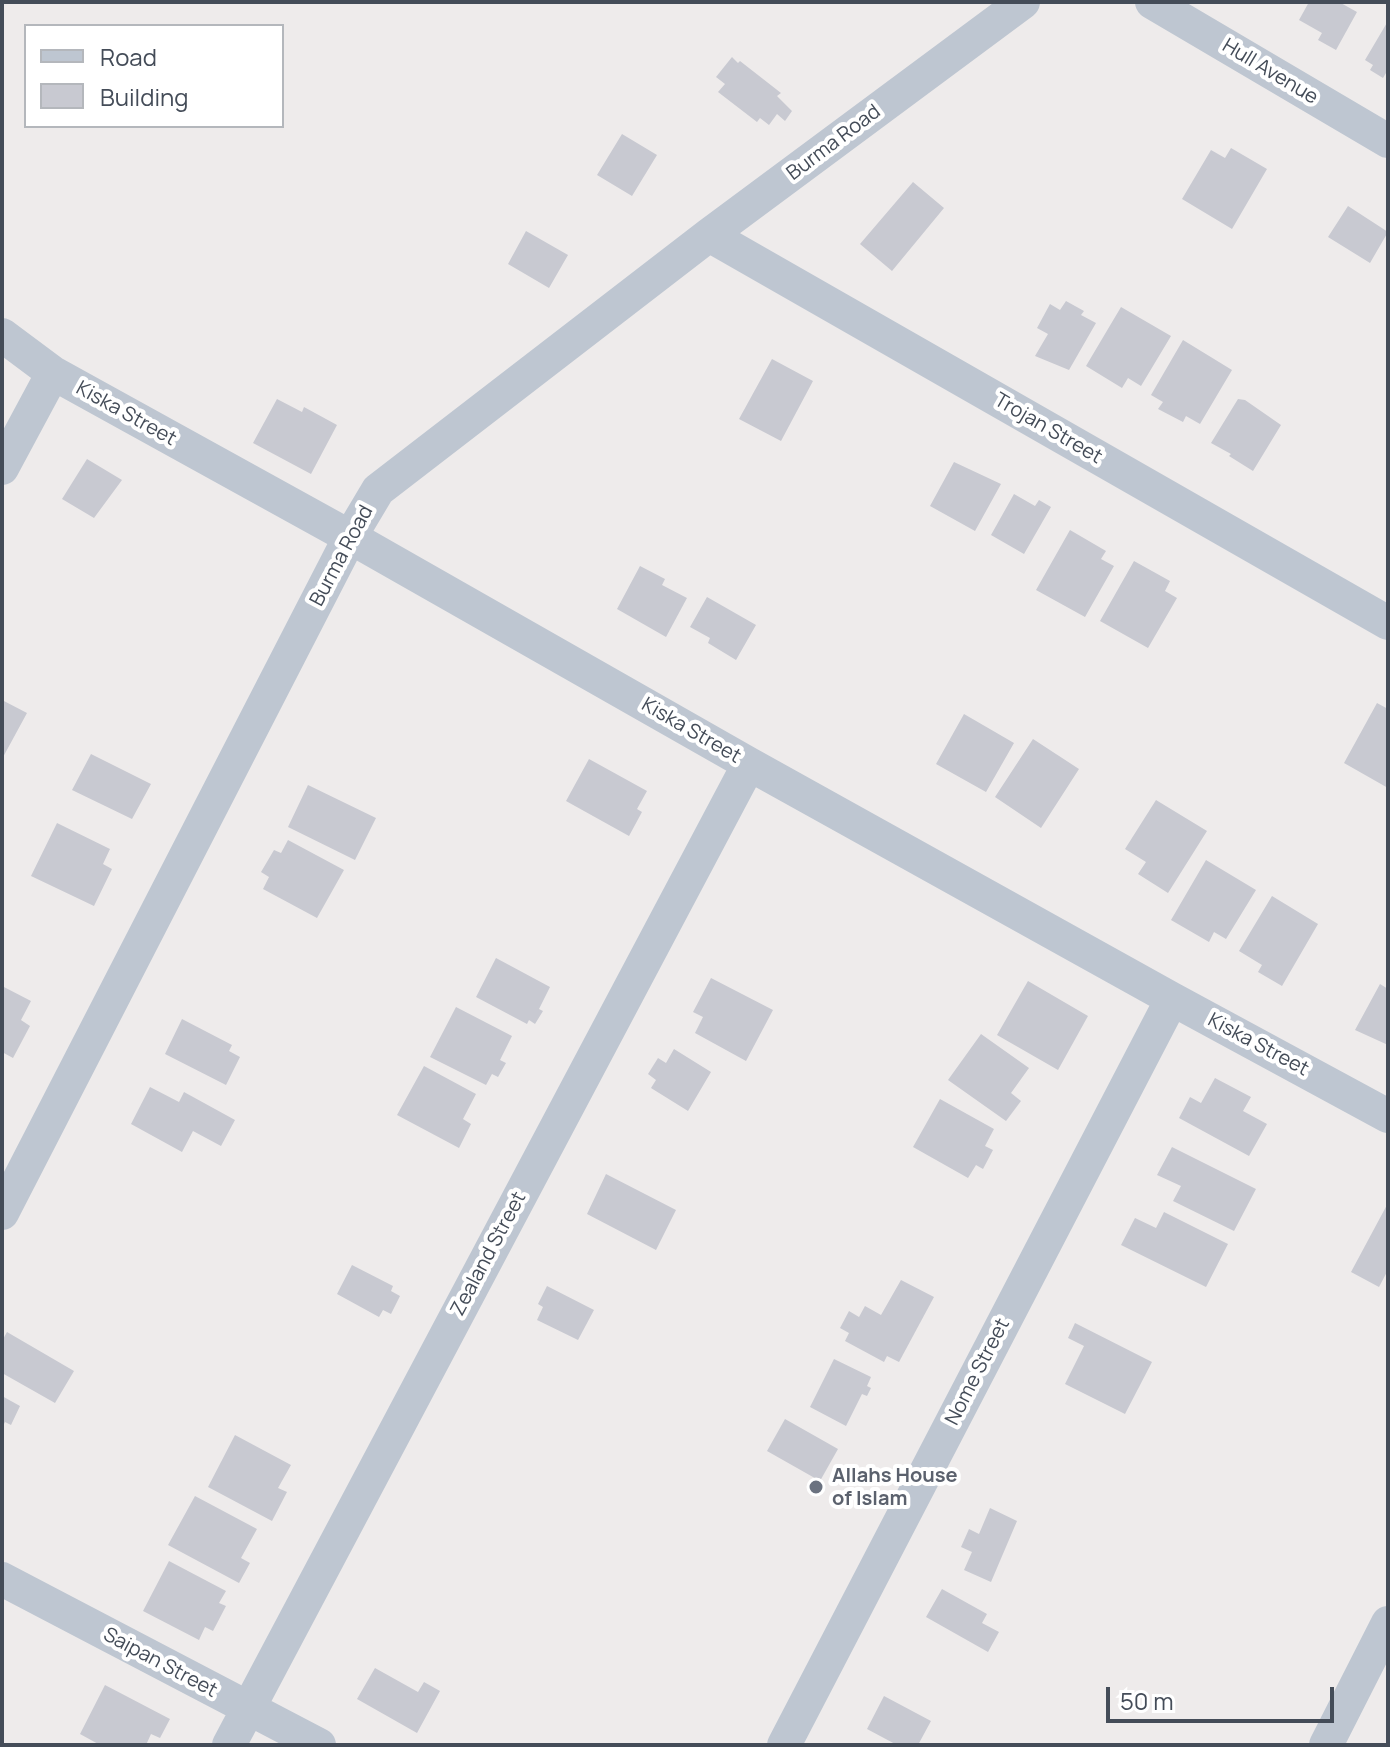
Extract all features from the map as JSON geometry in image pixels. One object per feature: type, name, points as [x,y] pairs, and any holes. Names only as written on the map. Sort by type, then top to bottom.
[{"type":"street","name":"Burma Road","points":[[2,1213],[350,537],[378,490],[709,235],[1023,2]]},
{"type":"street","name":"Hull Avenue","points":[[1152,2],[1388,141]]},
{"type":"street","name":"Trojan Street","points":[[709,235],[1388,623]]},
{"type":"street","name":"Kiska Street","points":[[2,335],[53,373],[350,537],[749,764],[1388,1116]]},
{"type":"street","points":[[2,468],[53,373]]},
{"type":"street","name":"Zealand Street","points":[[229,1745],[749,764]]},
{"type":"street","name":"Nome Street","points":[[784,1745],[1172,999]]},
{"type":"street","name":"Saipan Street","points":[[2,1579],[319,1745]]},
{"type":"street","points":[[1326,1745],[1388,1623]]},
{"type":"building","points":[[1309,2],[1339,2],[1357,12],[1336,50],[1318,40],[1322,33],[1299,20]]},
{"type":"building","points":[[1388,21],[1388,74],[1383,78],[1370,70],[1373,65],[1365,60]]},
{"type":"building","points":[[732,57],[781,93],[777,96],[792,111],[785,121],[777,114],[769,125],[760,118],[757,122],[718,92],[725,84],[716,77]]},
{"type":"building","points":[[622,134],[657,155],[632,196],[597,175]]},
{"type":"building","points":[[1231,148],[1267,169],[1232,229],[1182,199],[1211,150],[1225,158]]},
{"type":"building","points":[[913,182],[944,208],[892,271],[860,244]]},
{"type":"building","points":[[1348,206],[1388,232],[1370,263],[1328,237]]},
{"type":"building","points":[[526,231],[568,255],[549,288],[508,264]]},
{"type":"building","points":[[1066,301],[1084,311],[1081,315],[1096,323],[1069,370],[1035,356],[1048,334],[1037,328],[1050,304],[1060,310]]},
{"type":"building","points":[[1121,307],[1171,336],[1141,386],[1128,378],[1122,388],[1086,366]]},
{"type":"building","points":[[1183,340],[1232,370],[1200,424],[1186,416],[1183,422],[1158,409],[1163,402],[1151,395]]},
{"type":"building","points":[[772,359],[813,381],[781,441],[739,419]]},
{"type":"building","points":[[277,399],[302,412],[304,407],[337,425],[311,474],[253,443]]},
{"type":"building","points":[[1238,399],[1245,400],[1281,425],[1253,471],[1211,443]]},
{"type":"building","points":[[87,459],[122,480],[94,518],[62,499]]},
{"type":"building","points":[[954,462],[1001,484],[975,531],[930,506]]},
{"type":"building","points":[[1014,494],[1035,506],[1039,500],[1051,507],[1024,554],[991,535]]},
{"type":"building","points":[[1070,530],[1106,551],[1101,559],[1114,566],[1085,617],[1036,590]]},
{"type":"building","points":[[1134,561],[1170,581],[1165,591],[1177,598],[1148,648],[1100,621]]},
{"type":"building","points":[[640,566],[665,579],[662,585],[687,598],[666,637],[617,609]]},
{"type":"building","points":[[707,597],[756,625],[736,660],[708,643],[710,638],[690,627]]},
{"type":"building","points":[[2,700],[27,713],[2,759]]},
{"type":"building","points":[[1377,703],[1388,709],[1388,788],[1344,763]]},
{"type":"building","points":[[964,714],[1014,743],[986,792],[936,764]]},
{"type":"building","points":[[1033,739],[1079,769],[1041,828],[995,797]]},
{"type":"building","points":[[91,754],[151,784],[132,819],[72,790]]},
{"type":"building","points":[[589,759],[647,791],[637,809],[642,812],[629,836],[566,801]]},
{"type":"building","points":[[308,785],[376,818],[355,860],[288,827]]},
{"type":"building","points":[[1156,800],[1207,831],[1168,893],[1138,874],[1146,862],[1125,849]]},
{"type":"building","points":[[57,823],[110,849],[103,864],[112,869],[94,906],[31,876]]},
{"type":"building","points":[[288,840],[344,870],[317,918],[263,889],[269,877],[261,872],[274,850],[281,853]]},
{"type":"building","points":[[1206,860],[1256,890],[1226,939],[1214,932],[1209,942],[1171,920]]},
{"type":"building","points":[[1272,896],[1318,924],[1282,986],[1258,972],[1262,965],[1239,951]]},
{"type":"building","points":[[496,958],[550,987],[539,1009],[543,1011],[535,1024],[529,1020],[527,1024],[476,997]]},
{"type":"building","points":[[711,978],[773,1010],[746,1061],[695,1033],[703,1017],[693,1012]]},
{"type":"building","points":[[1028,981],[1088,1016],[1058,1070],[997,1035]]},
{"type":"building","points":[[1380,984],[1388,989],[1388,1045],[1355,1030]]},
{"type":"building","points":[[2,986],[31,1001],[21,1020],[30,1026],[13,1058],[2,1052]]},
{"type":"building","points":[[456,1007],[512,1036],[500,1060],[506,1063],[498,1077],[492,1074],[486,1085],[430,1057]]},
{"type":"building","points":[[182,1019],[232,1045],[229,1051],[240,1057],[226,1085],[165,1054]]},
{"type":"building","points":[[981,1034],[1029,1068],[1011,1093],[1021,1101],[1006,1121],[948,1080]]},
{"type":"building","points":[[674,1049],[711,1072],[688,1111],[651,1088],[656,1080],[648,1074],[658,1058],[666,1063]]},
{"type":"building","points":[[424,1066],[476,1094],[463,1119],[471,1124],[459,1148],[397,1115]]},
{"type":"building","points":[[1215,1078],[1251,1097],[1243,1111],[1267,1124],[1249,1156],[1179,1118],[1190,1097],[1201,1103]]},
{"type":"building","points":[[150,1087],[179,1102],[184,1092],[235,1120],[221,1146],[193,1131],[182,1152],[131,1124]]},
{"type":"building","points":[[940,1099],[994,1129],[985,1146],[993,1150],[983,1169],[976,1165],[968,1178],[913,1147]]},
{"type":"building","points":[[1172,1147],[1256,1189],[1234,1231],[1173,1201],[1181,1186],[1157,1175]]},
{"type":"building","points":[[606,1174],[676,1210],[656,1250],[587,1214]]},
{"type":"building","points":[[1388,1203],[1388,1270],[1379,1287],[1351,1272]]},
{"type":"building","points":[[1164,1212],[1228,1244],[1206,1287],[1121,1245],[1135,1218],[1156,1228]]},
{"type":"building","points":[[352,1265],[393,1286],[391,1291],[400,1296],[391,1314],[383,1310],[379,1317],[337,1294]]},
{"type":"building","points":[[901,1280],[934,1297],[899,1362],[887,1356],[884,1362],[845,1341],[849,1333],[840,1328],[849,1311],[859,1317],[865,1306],[881,1315]]},
{"type":"building","points":[[547,1286],[594,1310],[578,1340],[537,1320],[543,1307],[538,1304]]},
{"type":"building","points":[[1075,1323],[1152,1362],[1125,1414],[1065,1384],[1084,1346],[1068,1338]]},
{"type":"building","points":[[7,1332],[74,1371],[55,1403],[2,1373],[2,1341]]},
{"type":"building","points":[[834,1359],[871,1377],[867,1396],[862,1394],[846,1426],[810,1407]]},
{"type":"building","points":[[2,1396],[20,1406],[11,1425],[5,1422],[2,1428]]},
{"type":"building","points":[[785,1419],[838,1449],[820,1481],[767,1451]]},
{"type":"building","points":[[235,1435],[291,1465],[278,1488],[287,1492],[272,1521],[208,1487]]},
{"type":"building","points":[[195,1496],[257,1529],[241,1558],[250,1563],[239,1583],[168,1545]]},
{"type":"building","points":[[990,1508],[1017,1521],[991,1582],[964,1570],[972,1552],[961,1547],[969,1529],[979,1534]]},
{"type":"building","points":[[169,1561],[226,1591],[219,1603],[226,1606],[213,1631],[205,1627],[199,1640],[143,1611]]},
{"type":"building","points":[[942,1589],[987,1614],[982,1623],[999,1632],[988,1652],[926,1617]]},
{"type":"building","points":[[375,1668],[418,1692],[424,1682],[440,1691],[417,1733],[357,1699]]},
{"type":"building","points":[[105,1685],[170,1719],[160,1738],[151,1734],[146,1745],[100,1745],[80,1734]]},
{"type":"building","points":[[884,1696],[931,1721],[918,1745],[897,1745],[867,1729]]},
{"type":"place","name":"Allahs House of Islam","points":[[816,1487]]}]
